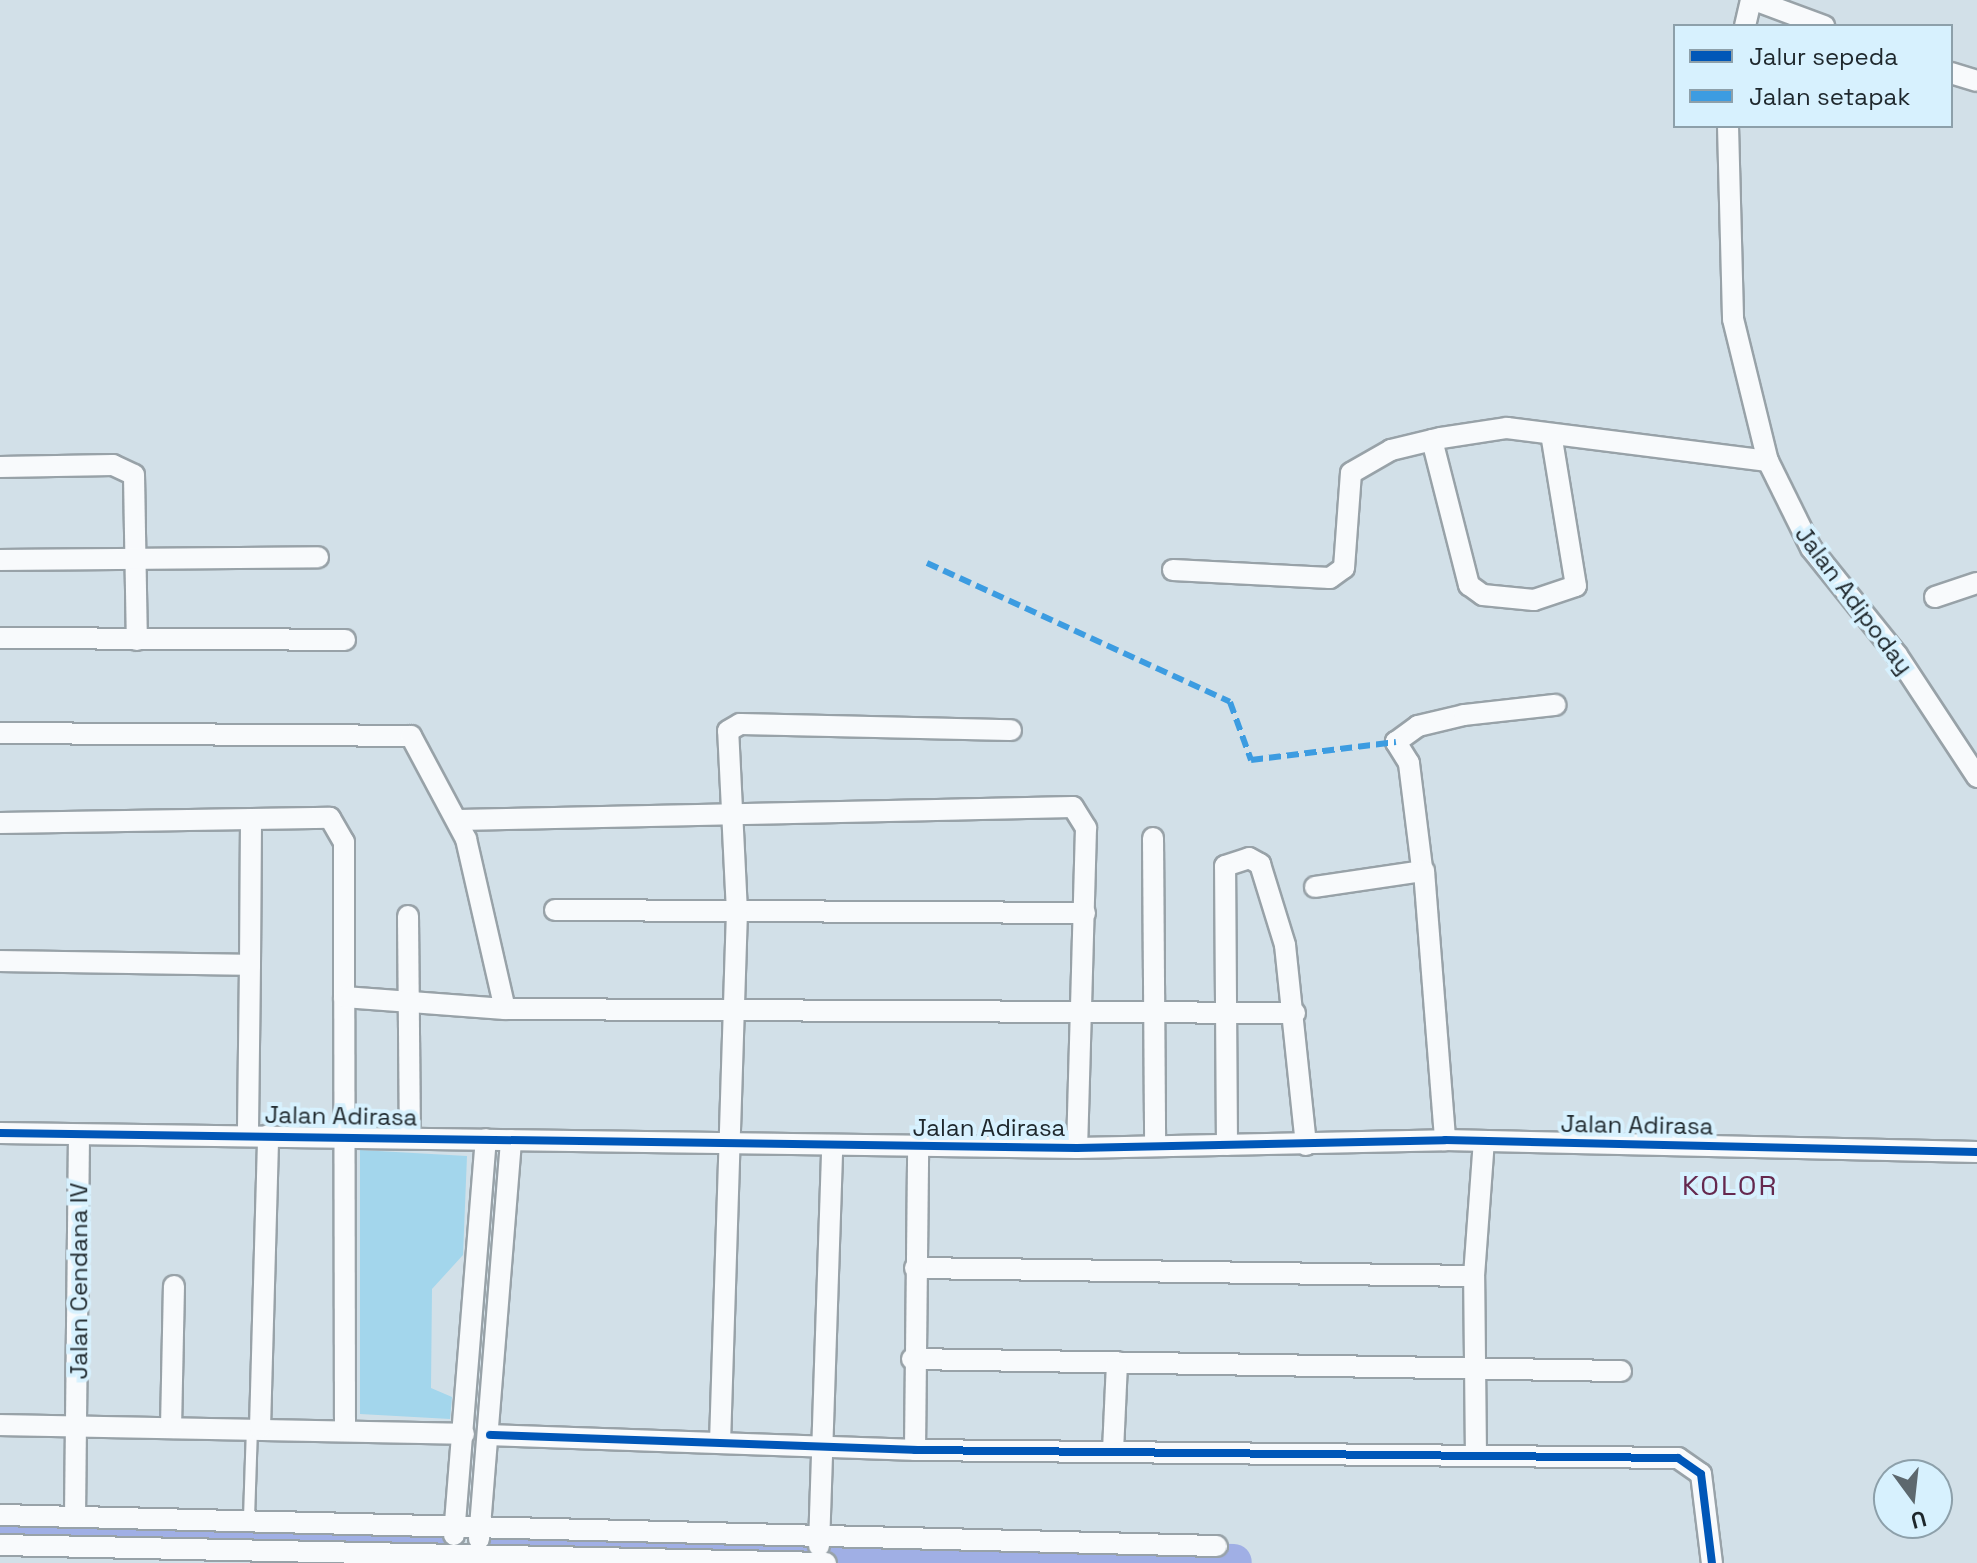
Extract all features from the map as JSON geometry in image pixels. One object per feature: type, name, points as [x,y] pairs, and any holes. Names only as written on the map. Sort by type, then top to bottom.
[{"type":"street","points":[[1746,24],[1752,0],[1818,24]]},
{"type":"street","points":[[1953,74],[1977,81]]},
{"type":"street","name":"Jalan Adipoday","points":[[1728,128],[1733,319],[1768,461],[1811,548],[1897,655],[1977,777]]},
{"type":"street","points":[[1173,570],[1330,578],[1344,568],[1351,473],[1391,450],[1432,440],[1507,428],[1768,461]]},
{"type":"street","points":[[1432,440],[1469,585],[1483,595],[1534,600],[1576,586],[1551,434]]},
{"type":"street","points":[[0,467],[126,467],[134,475],[138,559],[137,640]]},
{"type":"street","points":[[0,560],[318,557]]},
{"type":"street","points":[[1935,597],[1977,583]]},
{"type":"street","points":[[0,638],[345,640]]},
{"type":"street","points":[[1445,1140],[1422,868],[1409,763],[1396,742],[1418,726],[1464,715],[1555,705]]},
{"type":"street","points":[[720,1443],[737,912],[731,814],[733,725],[1011,730]]},
{"type":"street","points":[[0,733],[411,736],[459,820],[505,1009]]},
{"type":"street","points":[[459,820],[1073,807],[1086,822],[1077,1148]]},
{"type":"street","points":[[251,819],[250,965],[258,1135],[256,1428]]},
{"type":"street","points":[[0,823],[251,819],[339,823],[344,997],[345,1430]]},
{"type":"street","points":[[1153,838],[1155,1145]]},
{"type":"street","points":[[1227,1145],[1225,866],[1249,858],[1260,864],[1272,894],[1295,1013],[1306,1145]]},
{"type":"street","points":[[1315,887],[1422,868]]},
{"type":"street","points":[[555,910],[1085,913]]},
{"type":"street","points":[[408,916],[412,1004],[410,1137]]},
{"type":"street","points":[[0,961],[250,965]]},
{"type":"street","points":[[344,997],[505,1009],[732,1011],[1080,1007],[1295,1013]]},
{"type":"street","name":"Jalan Adirasa","points":[[0,1133],[1077,1148],[1445,1140],[1977,1152]]},
{"type":"street","name":"Jalan Cendana IV","points":[[75,1517],[79,1426],[79,1135]]},
{"type":"street","points":[[452,1558],[486,1139]]},
{"type":"street","points":[[476,1559],[490,1435],[511,1140]]},
{"type":"street","points":[[1476,1456],[1474,1276],[1484,1141]]},
{"type":"street","points":[[0,1545],[48,1554],[821,1562],[819,1536],[832,1146]]},
{"type":"street","points":[[915,1450],[912,1359],[918,1147]]},
{"type":"street","points":[[915,1268],[1474,1276]]},
{"type":"street","points":[[171,1428],[174,1286]]},
{"type":"street","points":[[912,1359],[1473,1371],[1621,1371]]},
{"type":"street","points":[[1113,1451],[1117,1362]]},
{"type":"street","points":[[0,1425],[464,1434]]},
{"type":"street","points":[[490,1435],[915,1450],[1476,1456],[1691,1463],[1706,1491],[1712,1563]]},
{"type":"street","points":[[0,1515],[249,1518],[455,1524],[481,1529],[1217,1546]]},
{"type":"lane","points":[[249,1518],[256,1428]]},
{"type":"shaded area","points":[[360,1150],[467,1156],[463,1255],[432,1289],[431,1388],[452,1397],[450,1419],[360,1414]]},
{"type":"waterway","points":[[0,1532],[443,1537]]},
{"type":"waterway","points":[[490,1540],[1234,1562]]},
{"type":"marked path","points":[[927,563],[1230,702],[1251,760],[1396,742]]},
{"type":"cycle path","points":[[0,1133],[1077,1148],[1445,1140],[1977,1152]]},
{"type":"cycle path","points":[[490,1435],[915,1450],[1678,1458],[1701,1474],[1712,1563]]},
{"type":"district","name":"KOLOR","points":[[1730,1185]]}]
